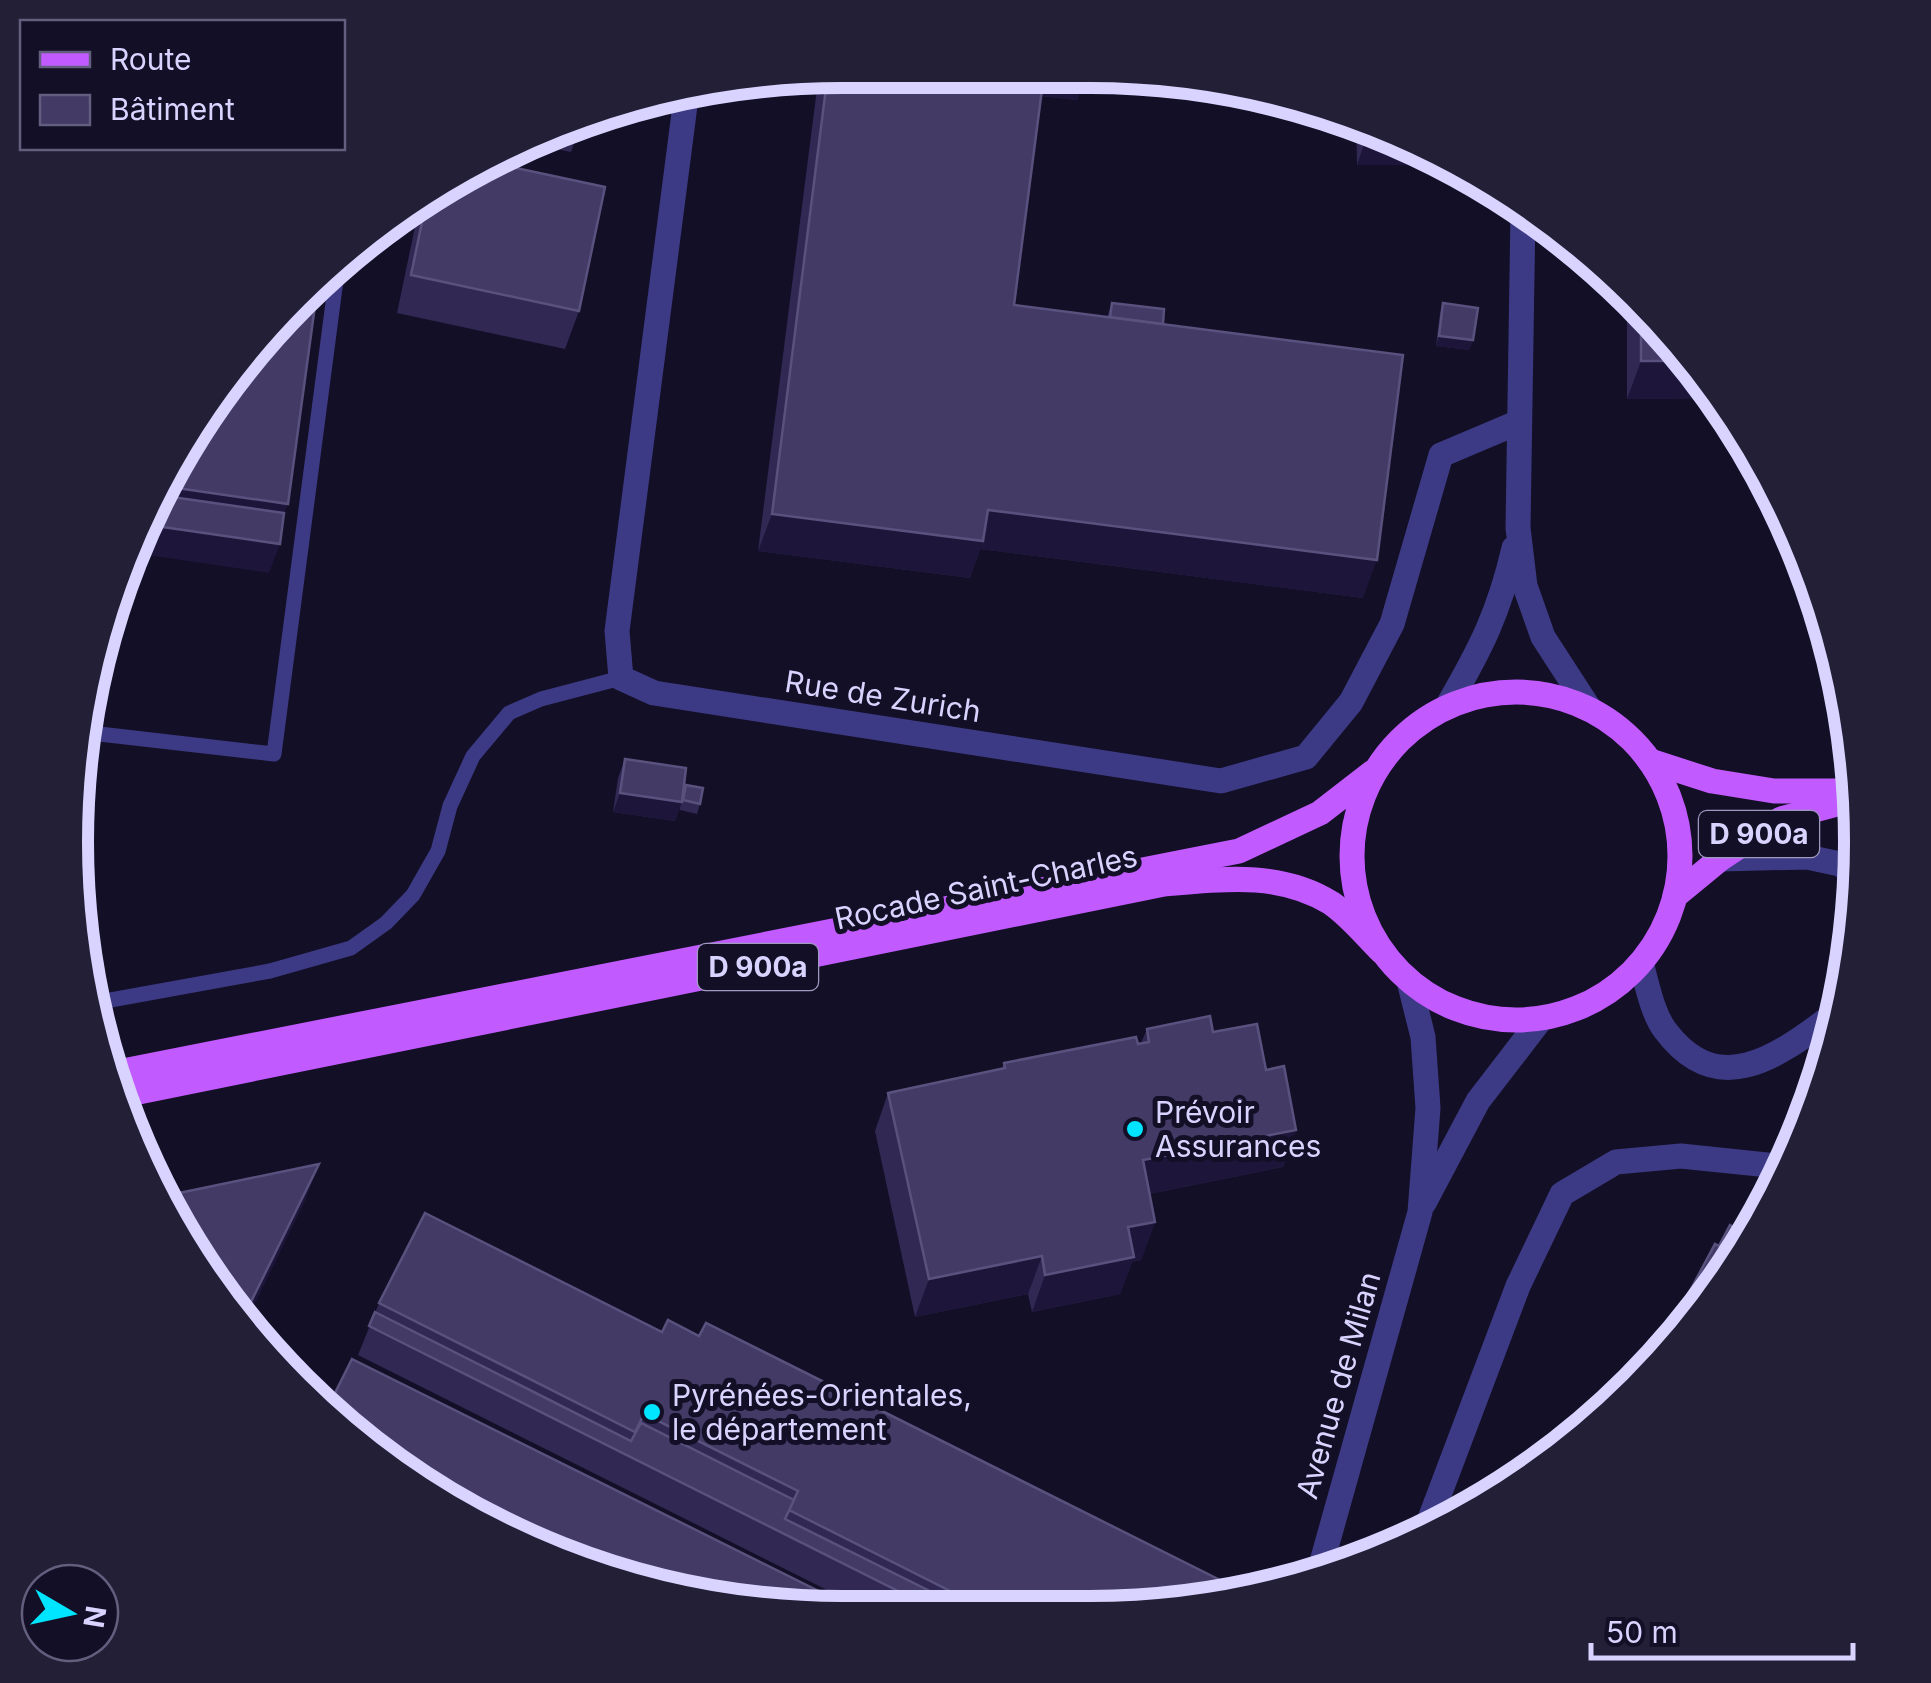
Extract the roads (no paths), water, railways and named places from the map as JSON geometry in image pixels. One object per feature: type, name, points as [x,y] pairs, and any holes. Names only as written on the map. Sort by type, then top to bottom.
[{"type":"main road","points":[[1494,692],[1542,692],[1589,708],[1623,730],[1650,761],[1672,803],[1680,850],[1675,896],[1662,932],[1641,963],[1612,989],[1578,1008],[1541,1019],[1494,1019],[1449,1006],[1409,982],[1382,952],[1360,910],[1352,863],[1356,816],[1374,772],[1406,733],[1448,705],[1494,692]]},
{"type":"main road","name":"D 900a","points":[[1650,761],[1712,781],[1774,791],[1842,791]]},
{"type":"main road","name":"Rocade Saint-Charles","points":[[124,1071],[1239,851],[1320,813],[1374,772]]},
{"type":"main road","name":"D 900a","points":[[1675,896],[1720,858],[1781,819],[1842,803]]},
{"type":"main road","name":"Rocade Saint-Charles","points":[[131,1093],[1164,884],[1240,878],[1290,884],[1332,904],[1382,952]]},
{"type":"street","points":[[621,678],[617,631],[684,104]]},
{"type":"street","points":[[1523,225],[1518,528],[1524,586],[1543,636],[1589,708]]},
{"type":"street","name":"Rue de Zurich","points":[[621,678],[654,693],[1221,781],[1268,770],[1306,757],[1351,702],[1392,624],[1441,455],[1519,422]]},
{"type":"street","points":[[1448,705],[1487,637],[1505,588],[1518,528]]},
{"type":"street","points":[[1720,858],[1808,857],[1843,866]]},
{"type":"street","points":[[1641,963],[1662,1028],[1694,1061],[1745,1068],[1780,1053],[1821,1024]]},
{"type":"street","name":"Avenue de Milan","points":[[1323,1558],[1420,1212],[1428,1108],[1423,1038],[1409,982]]},
{"type":"street","name":"Avenue de Milan","points":[[1420,1212],[1478,1101],[1541,1019]]},
{"type":"street","points":[[1432,1513],[1518,1286],[1562,1194],[1616,1162],[1681,1156],[1770,1165]]},
{"type":"lane","points":[[96,734],[274,754],[336,283]]},
{"type":"lane","points":[[105,1001],[270,971],[352,948],[386,924],[413,895],[438,852],[450,806],[473,756],[508,713],[621,678]]},
{"type":"place","name":"Prévoir Assurances","points":[[1135,1129]]},
{"type":"place","name":"Pyrénées-Orientales, le département","points":[[652,1412]]}]
